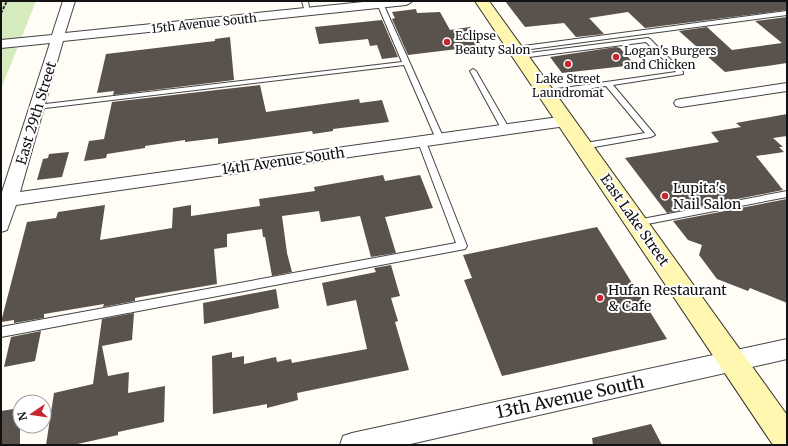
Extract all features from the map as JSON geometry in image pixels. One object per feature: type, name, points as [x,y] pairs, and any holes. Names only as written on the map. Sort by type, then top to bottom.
[{"type":"main road","name":"East Lake Street","points":[[482,1],[787,440]]},
{"type":"street","name":"East 29th Street","points":[[1,225],[5,200],[37,107],[70,1]]},
{"type":"street","name":"15th Avenue South","points":[[1,44],[307,6],[406,1]]},
{"type":"street","points":[[681,103],[787,87]]},
{"type":"street","name":"14th Avenue South","points":[[5,200],[566,121]]},
{"type":"street","name":"13th Avenue South","points":[[358,444],[787,349]]},
{"type":"lane","points":[[380,2],[440,139]]},
{"type":"lane","points":[[518,52],[787,13]]},
{"type":"lane","points":[[518,52],[648,40],[681,73],[546,93]]},
{"type":"lane","points":[[37,107],[406,63]]},
{"type":"lane","points":[[473,71],[506,130]]},
{"type":"lane","points":[[583,146],[651,135],[608,84]]},
{"type":"lane","points":[[1,332],[462,246],[422,142]]},
{"type":"lane","points":[[637,223],[787,194]]},
{"type":"path","points":[[1,13],[7,1]]},
{"type":"green space","points":[[1,1],[36,1],[1,89]]},
{"type":"building","points":[[505,1],[787,1],[787,10],[645,28],[628,12],[589,18],[604,34],[576,37],[564,23],[525,27]]},
{"type":"building","points":[[416,9],[417,13],[440,12],[450,30],[470,27],[482,46],[408,55],[392,19],[395,18],[392,12]]},
{"type":"building","points":[[787,17],[787,63],[725,72],[679,31],[707,27],[732,50],[782,43],[755,21]]},
{"type":"building","points":[[382,20],[398,57],[382,59],[377,45],[370,46],[368,39],[319,44],[315,27]]},
{"type":"building","points":[[230,37],[234,80],[113,95],[114,91],[97,93],[106,54],[215,41],[215,39]]},
{"type":"building","points":[[616,47],[620,48],[635,65],[562,73],[550,57]]},
{"type":"building","points":[[260,85],[266,112],[359,99],[360,103],[382,100],[389,122],[333,129],[333,131],[313,134],[312,131],[218,144],[218,138],[185,142],[185,140],[145,146],[145,148],[107,154],[106,158],[84,161],[89,141],[104,139],[112,102]]},
{"type":"building","points":[[787,114],[787,136],[773,138],[783,147],[779,147],[784,152],[756,156],[783,190],[667,213],[625,158],[719,142],[711,132],[741,127],[736,123]]},
{"type":"building","points":[[69,152],[62,177],[37,180],[43,159],[48,158],[49,154]]},
{"type":"building","points":[[383,175],[385,181],[420,175],[433,208],[385,217],[396,253],[371,257],[360,216],[321,222],[319,211],[282,216],[287,253],[292,272],[272,276],[265,237],[263,237],[262,229],[227,234],[227,247],[214,249],[217,284],[135,298],[135,301],[103,307],[104,304],[44,314],[44,318],[14,323],[14,320],[1,322],[27,222],[56,218],[58,212],[105,205],[100,240],[172,228],[173,208],[191,205],[191,216],[260,206],[259,199],[315,191],[314,187]]},
{"type":"building","points":[[787,199],[787,303],[750,288],[748,291],[717,279],[699,255],[702,245],[688,240],[673,221]]},
{"type":"building","points":[[597,227],[667,339],[502,376],[464,280],[472,278],[463,255]]},
{"type":"building","points":[[391,265],[400,296],[391,298],[398,321],[395,322],[409,370],[297,393],[298,400],[267,408],[267,404],[213,414],[212,356],[232,352],[232,358],[244,356],[244,364],[276,357],[277,362],[291,359],[292,363],[367,349],[356,300],[327,306],[322,283],[376,272],[374,268]]},
{"type":"building","points":[[276,289],[279,308],[204,324],[203,303]]},
{"type":"building","points":[[134,313],[132,340],[102,346],[108,376],[129,372],[128,393],[165,386],[164,422],[118,432],[118,435],[73,445],[46,445],[48,434],[52,434],[52,406],[54,393],[93,384],[102,319]]},
{"type":"building","points":[[41,331],[35,361],[4,367],[11,337]]},
{"type":"building","points":[[12,409],[12,434],[20,434],[20,445],[1,445],[1,411]]},
{"type":"building","points":[[651,424],[662,445],[593,445],[592,438]]},
{"type":"place","name":"Eclipse Beauty Salon","points":[[447,42]]},
{"type":"place","name":"Logan's Burgers and Chicken","points":[[616,57]]},
{"type":"place","name":"Lake Street Laundromat","points":[[568,64]]},
{"type":"place","name":"Lupita's Nail Salon","points":[[665,196]]},
{"type":"place","name":"Hufan Restaurant & Cafe","points":[[600,298]]}]
